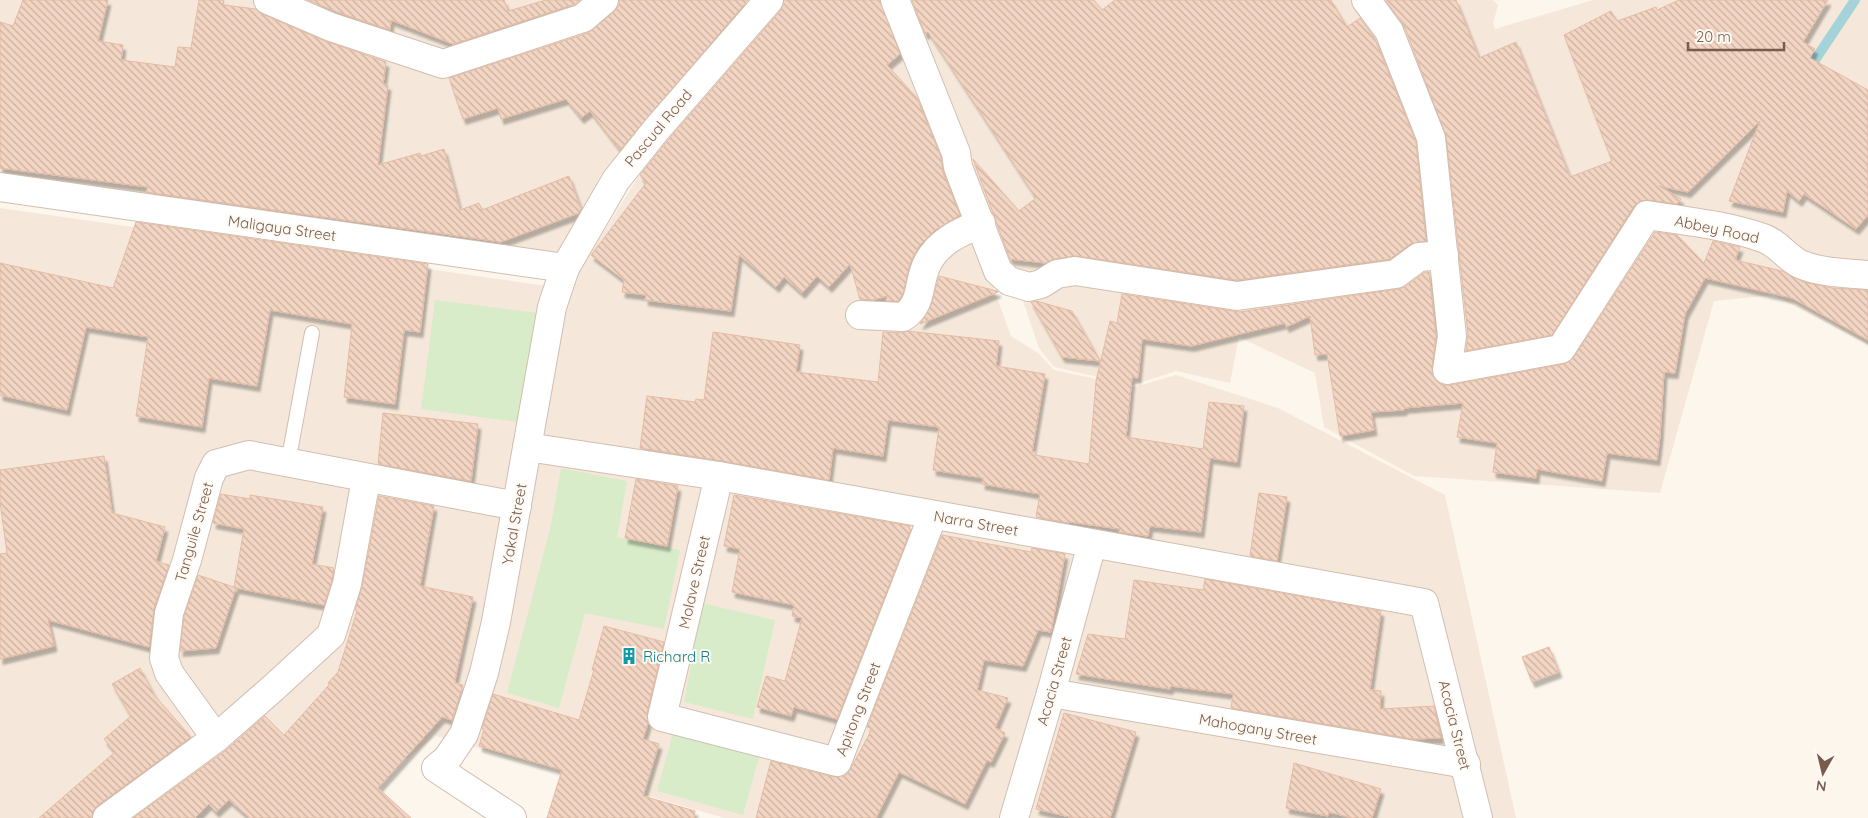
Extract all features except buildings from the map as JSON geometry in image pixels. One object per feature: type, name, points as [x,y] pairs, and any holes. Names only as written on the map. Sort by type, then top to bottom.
[{"type":"street","points":[[268,0],[331,28],[443,64],[583,18],[604,0]]},
{"type":"street","name":"Pascual Road","points":[[565,268],[616,180],[668,115],[769,0]]},
{"type":"street","points":[[895,0],[956,153],[958,167],[998,271],[1009,281],[1029,287],[1041,284],[1057,274],[1075,272],[1237,296],[1396,274],[1419,257],[1444,255],[1431,138],[1389,31],[1366,0]]},
{"type":"street","name":"Maligaya Street","points":[[0,187],[565,268]]},
{"type":"street","name":"Abbey Road","points":[[1444,255],[1452,336],[1447,370],[1561,349],[1647,215],[1715,226],[1764,238],[1776,244],[1792,259],[1807,267],[1868,275]]},
{"type":"street","points":[[860,315],[903,317],[908,314],[917,303],[920,295],[928,260],[940,246],[956,234],[981,223]]},
{"type":"street","name":"Yakal Street","points":[[512,818],[436,768],[447,759],[464,734],[484,673],[496,622],[552,307],[565,268]]},
{"type":"street","name":"Narra Street","points":[[527,447],[719,476],[1424,603]]},
{"type":"street","name":"Tanguile Street","points":[[216,738],[169,673],[164,658],[169,613],[187,560],[209,478],[216,464],[249,455],[366,479],[517,506]]},
{"type":"street","name":"Molave Street","points":[[662,718],[719,476]]},
{"type":"street","points":[[107,818],[216,738],[272,690],[331,634],[347,584],[366,479]]},
{"type":"street","name":"Apitong Street","points":[[662,718],[837,762],[933,515]]},
{"type":"street","name":"Acacia Street","points":[[1013,818],[1051,693],[1092,544]]},
{"type":"street","name":"Acacia Street","points":[[1424,603],[1466,764],[1478,818]]},
{"type":"street","name":"Mahogany Street","points":[[1051,693],[1466,764]]},
{"type":"lane","points":[[288,464],[312,333]]},
{"type":"shaded area","points":[[0,0],[758,0],[601,175],[555,259],[0,176]]},
{"type":"shaded area","points":[[787,0],[888,0],[1011,336],[1038,353],[1054,370],[1134,387],[1176,375],[1278,408],[1445,495],[1516,818],[725,818],[436,736],[331,818],[0,818],[0,208],[568,289],[680,110]]},
{"type":"shaded area","points":[[895,0],[1493,0],[1498,5],[1493,24],[1495,29],[1593,0],[1868,0],[1868,345],[1774,295],[1714,301],[1660,493],[1414,476],[1324,427],[1315,373],[1239,337],[1230,383],[1176,371],[1133,385],[1054,367],[1039,348],[1008,257]]},
{"type":"green space","points":[[435,300],[538,313],[524,423],[421,409]]},
{"type":"green space","points":[[561,468],[627,481],[617,537],[680,550],[664,629],[585,613],[559,708],[507,693],[551,525]]},
{"type":"green space","points":[[702,603],[775,620],[753,719],[684,702]]},
{"type":"green space","points":[[674,730],[760,754],[743,815],[657,791]]},
{"type":"waterway","points":[[1807,72],[1855,0]]},
{"type":"place","name":"Richard R","points":[[629,656]]}]
